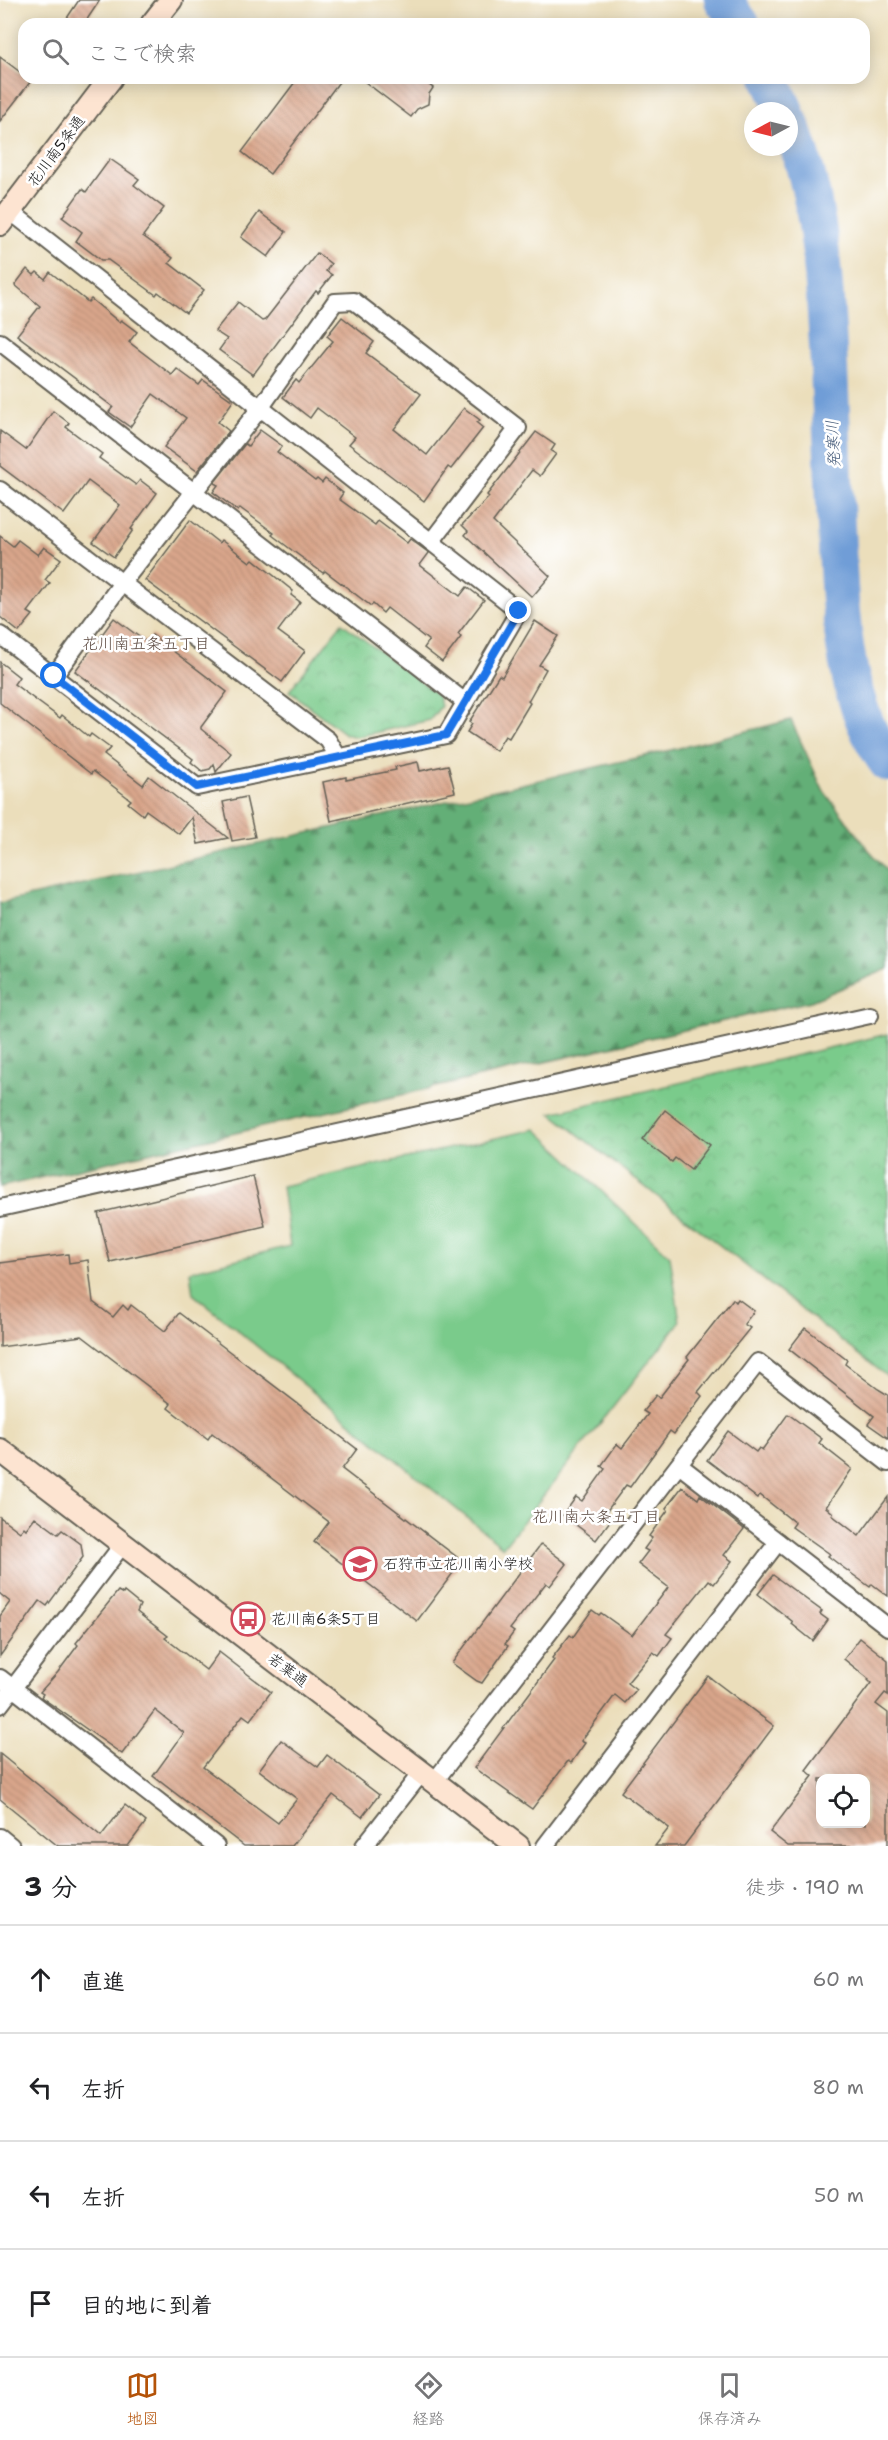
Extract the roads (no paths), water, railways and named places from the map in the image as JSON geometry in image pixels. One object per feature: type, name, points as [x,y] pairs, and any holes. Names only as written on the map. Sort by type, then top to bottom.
[{"type":"street","points":[[157,18],[171,0]]},
{"type":"street","name":"花川南5条通","points":[[5,218],[106,84]]},
{"type":"street","points":[[0,635],[197,787],[446,735],[519,611],[261,407],[5,218]]},
{"type":"street","points":[[54,676],[123,583],[261,407],[336,302],[354,302],[518,428],[431,542]]},
{"type":"street","points":[[0,342],[465,702]]},
{"type":"street","points":[[0,490],[328,740],[338,757]]},
{"type":"street","points":[[0,1208],[870,1015]]},
{"type":"street","points":[[364,1846],[428,1777],[679,1465],[758,1362],[888,1462]]},
{"type":"street","name":"若葉通","points":[[0,1450],[516,1845]]},
{"type":"street","points":[[679,1465],[888,1627]]},
{"type":"street","points":[[545,1846],[778,1542]]},
{"type":"street","points":[[0,1705],[7,1683],[123,1544]]},
{"type":"street","points":[[7,1683],[216,1846]]},
{"type":"street","points":[[0,1837],[11,1846]]},
{"type":"waterway","name":"発寒川","points":[[723,0],[736,18]]},
{"type":"waterway","name":"発寒川","points":[[773,84],[781,102]]},
{"type":"waterway","name":"発寒川","points":[[798,145],[815,211],[823,273],[839,586],[846,649],[860,710],[872,738],[888,763]]},
{"type":"place","name":"石狩市立花川南小学校","points":[[360,1564]]},
{"type":"place","name":"花川南6条5丁目","points":[[248,1619]]},
{"type":"district","name":"花川南五条五丁目","points":[[146,643]]},
{"type":"district","name":"花川南六条五丁目","points":[[596,1516]]}]
